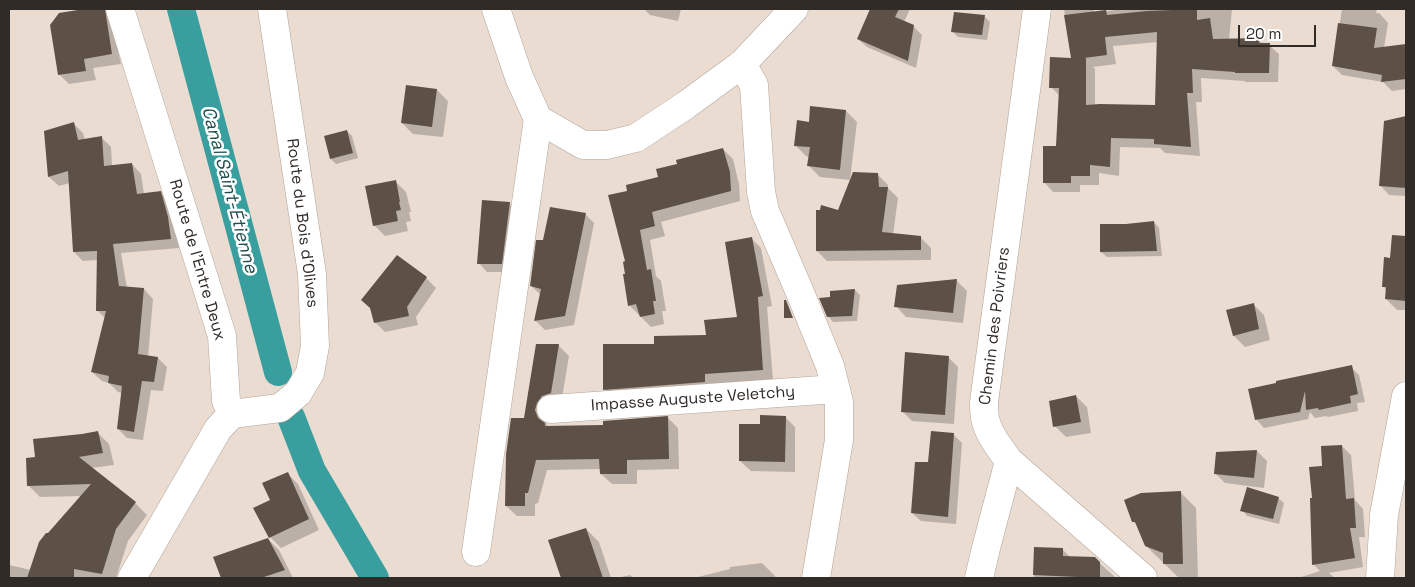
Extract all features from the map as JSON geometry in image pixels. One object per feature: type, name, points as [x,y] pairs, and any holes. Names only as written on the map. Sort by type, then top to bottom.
[{"type":"street","name":"Route de l'Entre Deux","points":[[120,9],[222,336],[226,401],[232,414]]},
{"type":"street","name":"Route du Bois d'Olives","points":[[232,414],[280,408],[298,393],[310,373],[315,346],[312,274],[272,9]]},
{"type":"street","points":[[476,552],[538,120],[519,77],[496,9]]},
{"type":"street","points":[[538,120],[583,145],[607,145],[636,138],[686,105],[742,64],[794,9]]},
{"type":"street","name":"Chemin des Poivriers","points":[[1038,9],[984,402],[985,419],[998,447],[1009,461],[1143,578]]},
{"type":"street","points":[[742,64],[754,85],[761,192],[765,211],[830,366],[839,402],[839,440],[816,578]]},
{"type":"street","name":"Impasse Auguste Veletchy","points":[[551,410],[836,389]]},
{"type":"street","points":[[1380,578],[1384,515],[1406,396]]},
{"type":"street","points":[[132,578],[218,429],[232,414]]},
{"type":"street","points":[[979,578],[1009,461]]},
{"type":"building","points":[[84,9],[105,9],[112,54],[84,59],[86,71],[58,75],[50,25],[59,13]]},
{"type":"building","points":[[870,9],[899,9],[895,17],[914,25],[908,61],[857,39]]},
{"type":"building","points":[[1197,9],[1197,20],[1210,18],[1213,39],[1259,38],[1259,43],[1270,43],[1269,73],[1235,73],[1192,69],[1193,93],[1187,93],[1191,147],[1154,144],[1154,139],[1111,138],[1110,167],[1090,165],[1090,176],[1071,176],[1071,183],[1043,183],[1043,146],[1056,146],[1059,88],[1049,88],[1050,57],[1071,58],[1064,15],[1106,10],[1107,15]],"holes":[[[1157,32],[1155,105],[1086,105],[1086,58],[1084,58],[1107,55],[1105,37]]]},
{"type":"building","points":[[954,12],[985,15],[982,35],[951,32]]},
{"type":"building","points":[[1338,23],[1377,28],[1374,48],[1406,44],[1406,79],[1381,82],[1382,75],[1332,66]]},
{"type":"building","points":[[406,85],[437,89],[432,127],[401,123]]},
{"type":"building","points":[[810,106],[846,110],[840,170],[807,166],[810,147],[794,146],[797,120],[809,122]]},
{"type":"building","points":[[1406,116],[1406,188],[1379,186],[1384,121]]},
{"type":"building","points":[[74,122],[78,140],[102,136],[104,166],[132,163],[137,194],[161,191],[168,217],[171,239],[113,244],[119,286],[144,288],[138,354],[158,357],[154,382],[142,381],[134,432],[117,429],[122,386],[108,383],[109,376],[91,372],[106,311],[96,311],[97,251],[73,252],[68,171],[48,177],[44,131]]},
{"type":"building","points":[[347,130],[353,153],[330,159],[324,136]]},
{"type":"building","points":[[723,148],[730,172],[731,191],[652,212],[655,226],[640,230],[647,270],[651,269],[656,301],[653,301],[655,314],[640,317],[636,304],[628,306],[623,274],[625,274],[623,262],[625,261],[608,195],[627,191],[626,185],[658,177],[656,169],[677,164],[676,160]]},
{"type":"building","points":[[853,172],[878,173],[879,187],[888,187],[882,232],[921,236],[921,250],[816,251],[816,210],[820,210],[821,205],[838,210]]},
{"type":"building","points":[[396,180],[401,210],[396,211],[398,221],[373,226],[365,186]]},
{"type":"building","points":[[482,200],[510,202],[502,264],[477,264]]},
{"type":"building","points":[[550,207],[586,213],[565,316],[534,321],[541,289],[530,286],[536,240],[543,240]]},
{"type":"building","points":[[1154,221],[1157,251],[1100,252],[1100,224]]},
{"type":"building","points":[[1392,235],[1406,236],[1406,301],[1385,299],[1386,287],[1382,287],[1384,257],[1390,258]]},
{"type":"building","points":[[752,237],[763,296],[758,297],[763,370],[705,374],[705,382],[603,390],[603,344],[654,344],[654,336],[706,335],[704,320],[737,317],[725,242]]},
{"type":"building","points":[[397,255],[427,277],[407,307],[409,316],[374,323],[370,308],[361,300]]},
{"type":"building","points":[[957,279],[953,313],[894,307],[897,285]]},
{"type":"building","points":[[855,289],[852,316],[827,317],[819,298],[830,297],[830,291]]},
{"type":"building","points":[[784,300],[786,300],[793,318],[784,318]]},
{"type":"building","points":[[1254,303],[1259,329],[1233,336],[1226,310]]},
{"type":"building","points":[[536,344],[559,344],[551,393],[542,396],[535,410],[538,418],[545,423],[545,426],[603,425],[603,421],[668,416],[669,459],[627,460],[627,474],[600,474],[599,459],[536,460],[528,493],[525,493],[525,506],[505,506],[506,454],[511,418],[524,418]]},
{"type":"building","points":[[905,352],[949,356],[945,415],[901,412]]},
{"type":"building","points":[[1352,365],[1358,394],[1350,396],[1351,403],[1319,410],[1318,408],[1306,410],[1305,391],[1300,412],[1255,420],[1248,389]]},
{"type":"building","points":[[1076,395],[1081,422],[1053,427],[1049,401]]},
{"type":"building","points":[[760,415],[786,416],[785,462],[739,461],[739,424],[760,424]]},
{"type":"building","points":[[98,431],[103,453],[79,457],[136,502],[116,529],[102,574],[74,569],[74,578],[27,578],[39,542],[91,484],[27,486],[26,458],[35,457],[33,439]]},
{"type":"building","points":[[931,431],[954,433],[948,517],[911,513],[915,462],[928,462]]},
{"type":"building","points":[[1342,445],[1346,499],[1354,498],[1356,528],[1350,528],[1355,558],[1312,565],[1310,498],[1312,498],[1309,467],[1322,466],[1321,446]]},
{"type":"building","points":[[1257,450],[1254,478],[1214,474],[1216,452]]},
{"type":"building","points":[[288,472],[309,519],[269,538],[253,508],[270,500],[262,483]]},
{"type":"building","points":[[1247,487],[1279,497],[1273,519],[1240,511]]},
{"type":"building","points":[[1181,491],[1183,564],[1163,564],[1163,553],[1145,546],[1135,522],[1132,522],[1124,500],[1141,493]]},
{"type":"building","points":[[586,528],[603,578],[561,578],[548,540]]},
{"type":"building","points":[[268,538],[285,570],[261,578],[221,578],[213,557]]},
{"type":"building","points":[[1034,547],[1063,548],[1063,556],[1095,557],[1100,562],[1100,578],[1033,575]]},
{"type":"waterway","name":"Canal Saint-Étienne","points":[[181,9],[278,372]]},
{"type":"waterway","name":"Canal Saint-Étienne","points":[[291,417],[312,471],[375,578]]}]
